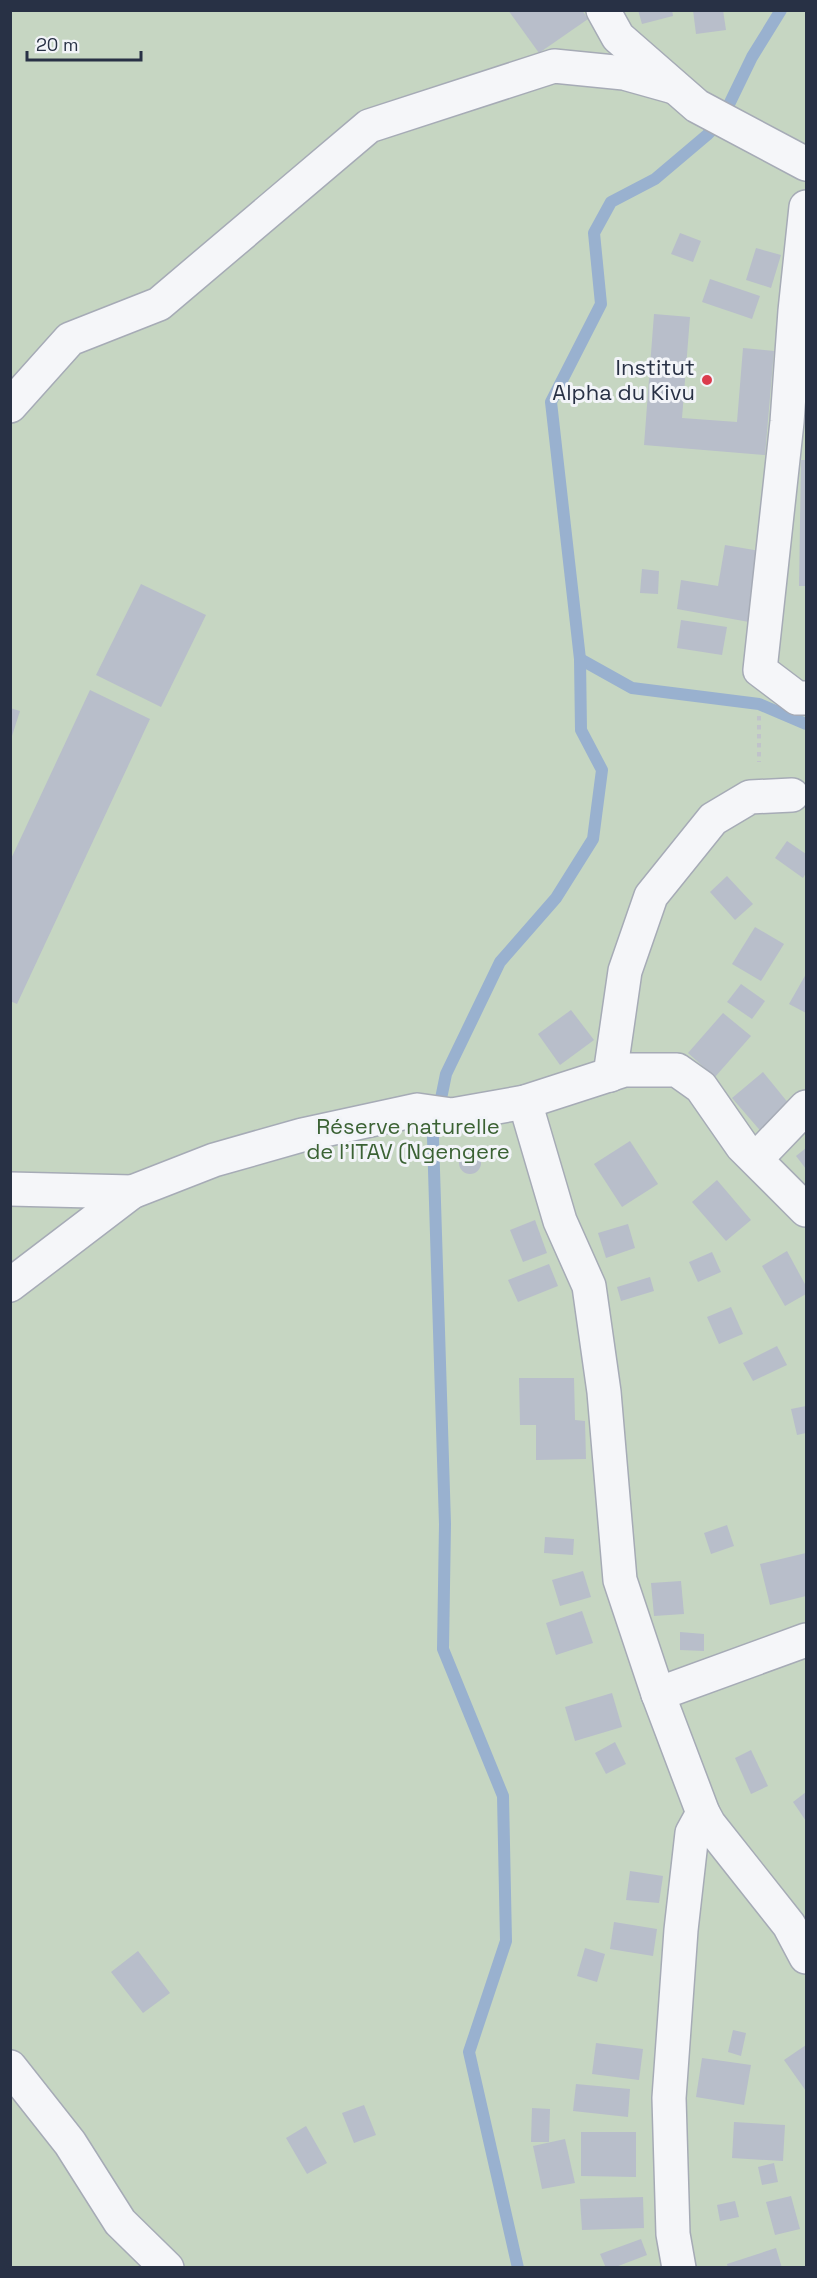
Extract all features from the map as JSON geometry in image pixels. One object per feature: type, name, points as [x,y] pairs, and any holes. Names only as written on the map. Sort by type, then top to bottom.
[{"type":"street","points":[[603,10],[618,37],[686,96],[748,134],[807,164]]},
{"type":"street","points":[[10,406],[70,339],[159,304],[369,126],[554,66],[624,73],[686,96]]},
{"type":"street","points":[[807,207],[760,670],[796,698],[807,699]]},
{"type":"street","points":[[610,1075],[625,971],[651,896],[713,819],[750,797],[792,795]]},
{"type":"street","points":[[10,1285],[132,1192],[214,1160],[302,1135],[417,1110],[452,1115],[525,1102],[624,1070],[677,1070],[701,1087],[742,1146],[807,1210]]},
{"type":"street","points":[[525,1102],[560,1221],[589,1286],[604,1392],[620,1580],[658,1694],[703,1813],[709,1824],[798,1920],[807,1957]]},
{"type":"street","points":[[756,1159],[807,1107]]},
{"type":"street","points":[[10,1189],[132,1192]]},
{"type":"street","points":[[658,1694],[807,1640]]},
{"type":"street","points":[[679,2268],[673,2234],[669,2098],[681,1930],[692,1833],[703,1813]]},
{"type":"street","points":[[10,2067],[70,2143],[120,2222],[167,2268]]},
{"type":"path","points":[[750,797],[759,765],[759,714]]},
{"type":"green space","name":"Réserve naturelle de l'ITAV (Ngengere","points":[[11,11],[806,11],[806,2267],[11,2267]]},
{"type":"building","points":[[508,10],[582,10],[588,19],[539,53]]},
{"type":"building","points":[[638,10],[672,10],[673,16],[642,24]]},
{"type":"building","points":[[693,10],[723,10],[726,30],[696,34]]},
{"type":"building","points":[[680,233],[701,241],[693,262],[671,254]]},
{"type":"building","points":[[756,248],[781,255],[771,288],[746,280]]},
{"type":"building","points":[[710,279],[760,296],[752,319],[702,302]]},
{"type":"building","points":[[654,314],[690,317],[682,418],[737,422],[743,348],[774,351],[765,455],[644,445]]},
{"type":"building","points":[[801,460],[806,460],[806,586],[799,586]]},
{"type":"building","points":[[725,545],[760,551],[749,622],[677,609],[681,580],[718,586]]},
{"type":"building","points":[[642,569],[659,571],[658,594],[640,593]]},
{"type":"building","points":[[141,584],[206,615],[161,707],[96,675]]},
{"type":"building","points":[[681,620],[727,627],[722,655],[677,648]]},
{"type":"building","points":[[90,690],[150,719],[17,1004],[10,1001],[10,861]]},
{"type":"building","points":[[10,708],[20,711],[11,739],[10,739]]},
{"type":"building","points":[[787,841],[806,854],[806,873],[803,878],[775,858]]},
{"type":"building","points":[[727,876],[753,904],[735,920],[710,892]]},
{"type":"building","points":[[755,927],[784,944],[761,981],[732,964]]},
{"type":"building","points":[[806,974],[806,1013],[789,1004]]},
{"type":"building","points":[[741,984],[765,1001],[752,1019],[727,1002]]},
{"type":"building","points":[[571,1010],[594,1040],[560,1065],[538,1034]]},
{"type":"building","points":[[723,1013],[751,1036],[715,1077],[688,1053]]},
{"type":"building","points":[[763,1072],[794,1110],[764,1135],[732,1098]]},
{"type":"building","points":[[630,1141],[658,1184],[622,1207],[594,1164]]},
{"type":"building","points":[[806,1148],[806,1169],[796,1156]]},
{"type":"building","points":[[466,1152],[474,1152],[481,1159],[481,1167],[474,1174],[466,1174],[459,1167],[459,1159]]},
{"type":"building","points":[[717,1180],[751,1220],[726,1241],[692,1202]]},
{"type":"building","points":[[535,1220],[547,1253],[523,1262],[510,1230]]},
{"type":"building","points":[[628,1224],[635,1248],[606,1258],[598,1233]]},
{"type":"building","points":[[787,1251],[806,1286],[806,1294],[785,1306],[762,1266]]},
{"type":"building","points":[[712,1252],[721,1272],[698,1282],[689,1262]]},
{"type":"building","points":[[549,1264],[558,1286],[518,1302],[508,1280]]},
{"type":"building","points":[[650,1277],[654,1291],[621,1301],[617,1287]]},
{"type":"building","points":[[731,1307],[743,1334],[719,1344],[707,1317]]},
{"type":"building","points":[[777,1346],[787,1365],[753,1381],[743,1363]]},
{"type":"building","points":[[519,1378],[574,1378],[575,1420],[585,1421],[586,1459],[536,1460],[536,1425],[520,1425]]},
{"type":"building","points":[[806,1406],[806,1433],[797,1435],[791,1409]]},
{"type":"building","points":[[727,1525],[734,1546],[711,1554],[704,1533]]},
{"type":"building","points":[[545,1537],[574,1539],[573,1555],[544,1553]]},
{"type":"building","points":[[806,1553],[806,1596],[770,1605],[760,1564]]},
{"type":"building","points":[[583,1571],[591,1597],[560,1606],[552,1580]]},
{"type":"building","points":[[681,1581],[684,1614],[654,1616],[651,1583]]},
{"type":"building","points":[[582,1611],[593,1643],[556,1655],[546,1623]]},
{"type":"building","points":[[680,1632],[704,1634],[704,1651],[680,1650]]},
{"type":"building","points":[[612,1693],[622,1727],[575,1741],[565,1707]]},
{"type":"building","points":[[615,1742],[626,1764],[606,1774],[595,1753]]},
{"type":"building","points":[[751,1750],[768,1786],[751,1794],[735,1758]]},
{"type":"building","points":[[806,1792],[806,1821],[793,1802]]},
{"type":"building","points":[[630,1871],[663,1876],[659,1903],[626,1900]]},
{"type":"building","points":[[614,1922],[657,1929],[653,1956],[610,1949]]},
{"type":"building","points":[[585,1948],[605,1954],[597,1982],[577,1976]]},
{"type":"building","points":[[138,1951],[170,1993],[143,2013],[111,1972]]},
{"type":"building","points":[[733,2030],[746,2033],[741,2056],[728,2052]]},
{"type":"building","points":[[596,2043],[643,2049],[639,2080],[592,2074]]},
{"type":"building","points":[[806,2045],[806,2091],[784,2060]]},
{"type":"building","points":[[702,2058],[751,2065],[744,2105],[696,2097]]},
{"type":"building","points":[[576,2084],[630,2089],[628,2117],[573,2111]]},
{"type":"building","points":[[364,2105],[376,2135],[354,2143],[342,2113]]},
{"type":"building","points":[[532,2108],[550,2109],[549,2142],[531,2142]]},
{"type":"building","points":[[734,2122],[785,2125],[783,2161],[732,2158]]},
{"type":"building","points":[[306,2126],[327,2163],[307,2174],[286,2138]]},
{"type":"building","points":[[581,2132],[636,2132],[636,2177],[581,2176]]},
{"type":"building","points":[[565,2139],[575,2183],[542,2189],[533,2146]]},
{"type":"building","points":[[774,2163],[778,2182],[762,2185],[758,2167]]},
{"type":"building","points":[[791,2196],[800,2229],[775,2235],[766,2202]]},
{"type":"building","points":[[643,2197],[644,2228],[582,2230],[580,2199]]},
{"type":"building","points":[[735,2201],[739,2217],[720,2221],[717,2205]]},
{"type":"building","points":[[641,2239],[647,2255],[613,2268],[606,2268],[600,2254]]},
{"type":"building","points":[[776,2248],[782,2268],[728,2268],[727,2264]]},
{"type":"waterway","points":[[518,2268],[469,2052],[506,1941],[503,1796],[443,1649],[445,1524],[433,1138],[446,1074],[500,962],[556,898],[593,839],[602,770],[581,730],[580,659],[551,402],[601,304],[594,233],[611,202],[655,179],[721,121],[752,57],[781,10]]},
{"type":"waterway","points":[[580,659],[632,688],[759,704],[806,724]]},
{"type":"place","name":"Institut Alpha du Kivu","points":[[707,380]]}]
